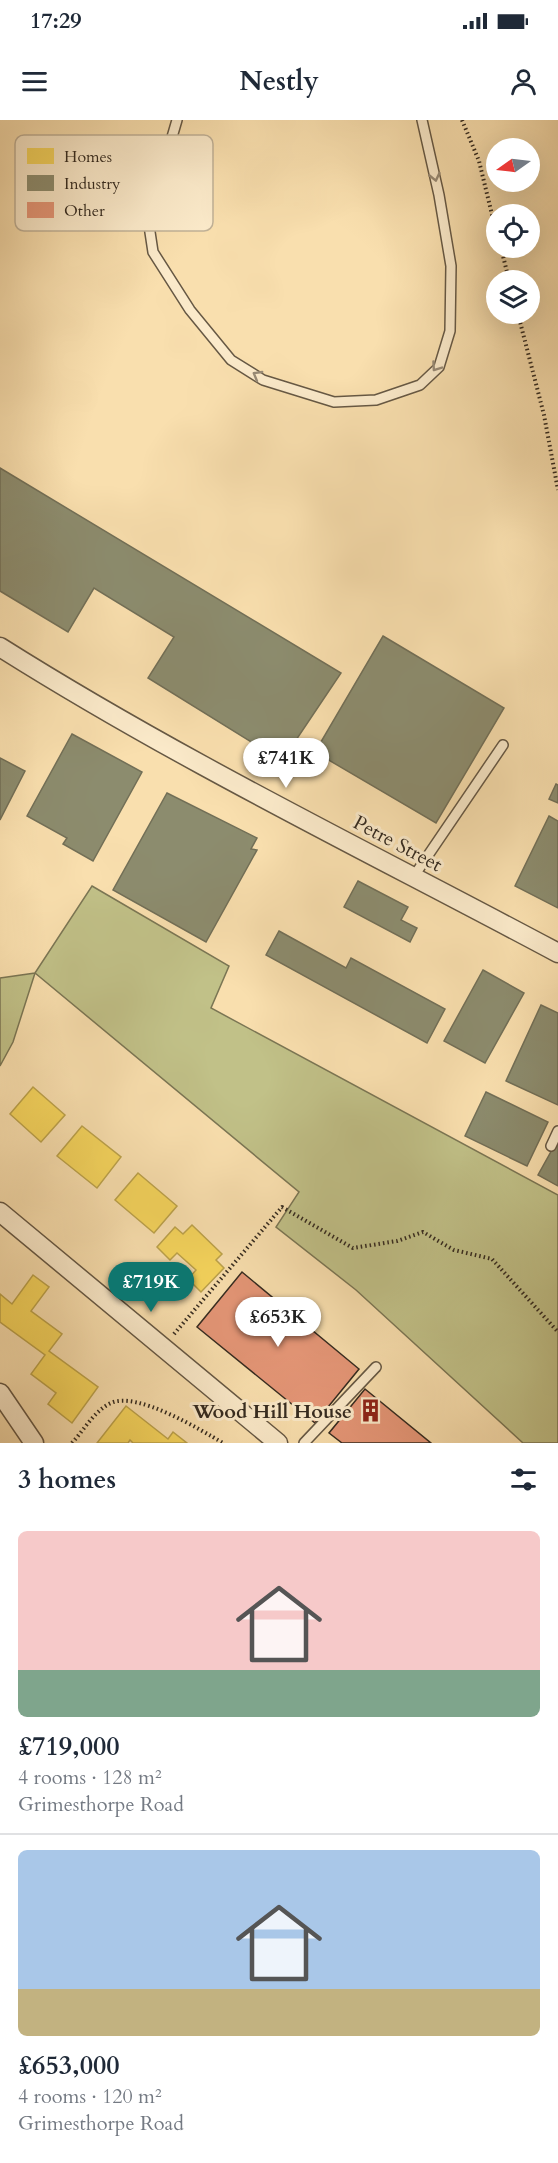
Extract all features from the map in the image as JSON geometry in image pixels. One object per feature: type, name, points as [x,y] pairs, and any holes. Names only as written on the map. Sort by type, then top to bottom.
[{"type":"street","name":"Petre Street","points":[[0,647],[230,780],[558,953]]},
{"type":"street","points":[[0,1212],[278,1443]]},
{"type":"street","points":[[0,1393],[34,1443]]},
{"type":"lane","points":[[173,135],[177,120]]},
{"type":"lane","points":[[150,231],[153,252],[190,310],[231,360],[263,380],[334,402],[376,400],[420,385],[439,367],[450,331],[451,266],[439,195],[422,120]]},
{"type":"lane","points":[[414,876],[503,745]]},
{"type":"lane","points":[[550,1146],[558,1131]]},
{"type":"lane","points":[[304,1443],[376,1367]]},
{"type":"path","points":[[462,120],[479,161],[489,204]]},
{"type":"path","points":[[521,324],[544,415],[558,490]]},
{"type":"path","points":[[178,1329],[282,1207],[353,1248],[397,1241],[423,1232],[454,1250],[492,1258],[558,1332]]},
{"type":"path","points":[[72,1443],[99,1411],[113,1402],[129,1402],[147,1405],[186,1421],[223,1443]]},
{"type":"green space","points":[[92,886],[229,966],[211,1008],[558,1195],[558,1443],[523,1443],[356,1290],[276,1227],[299,1192],[35,973]]},
{"type":"green space","points":[[35,973],[13,1042],[0,1066],[0,978]]},
{"type":"building: Homes","points":[[33,1087],[65,1115],[41,1142],[10,1114]]},
{"type":"building: Homes","points":[[82,1126],[121,1157],[97,1188],[57,1156]]},
{"type":"building: Homes","points":[[138,1173],[177,1206],[154,1233],[115,1200]]},
{"type":"building: Homes","points":[[192,1225],[222,1254],[216,1260],[224,1268],[201,1292],[188,1279],[196,1270],[177,1253],[170,1260],[157,1247],[175,1227],[183,1234]]},
{"type":"building: Homes","points":[[33,1275],[49,1287],[31,1311],[62,1334],[49,1351],[98,1387],[72,1423],[48,1404],[56,1393],[31,1374],[45,1355],[0,1322],[0,1294],[12,1304]]},
{"type":"building: Homes","points":[[126,1406],[168,1439],[173,1432],[187,1443],[133,1443],[130,1440],[128,1443],[97,1443]]},
{"type":"building: Industry","points":[[0,468],[341,673],[282,761],[148,678],[174,637],[94,588],[68,632],[0,591]]},
{"type":"building: Industry","points":[[383,636],[504,708],[436,823],[315,752]]},
{"type":"building: Industry","points":[[72,734],[142,772],[93,861],[63,844],[67,838],[27,816]]},
{"type":"building: Industry","points":[[0,758],[25,771],[0,820]]},
{"type":"building: Industry","points":[[556,784],[558,785],[558,803],[549,799]]},
{"type":"building: Industry","points":[[167,793],[257,838],[251,849],[257,850],[206,942],[113,890]]},
{"type":"building: Industry","points":[[549,816],[558,821],[558,908],[515,886]]},
{"type":"building: Industry","points":[[358,881],[408,907],[401,920],[417,928],[410,942],[344,907]]},
{"type":"building: Industry","points":[[279,931],[346,968],[351,958],[445,1009],[427,1043],[266,955]]},
{"type":"building: Industry","points":[[483,970],[524,993],[485,1063],[444,1041]]},
{"type":"building: Industry","points":[[541,1005],[558,1013],[558,1105],[506,1081]]},
{"type":"building: Industry","points":[[486,1092],[548,1122],[527,1166],[465,1136]]},
{"type":"building: Industry","points":[[558,1139],[558,1186],[538,1175]]},
{"type":"building: Other","points":[[242,1272],[359,1369],[315,1423],[197,1327]]},
{"type":"building: Other","name":"Wood Hill House","points":[[365,1389],[431,1443],[342,1443],[329,1433]]},
{"type":"place","name":"Wood Hill House","points":[[370,1411]]}]
